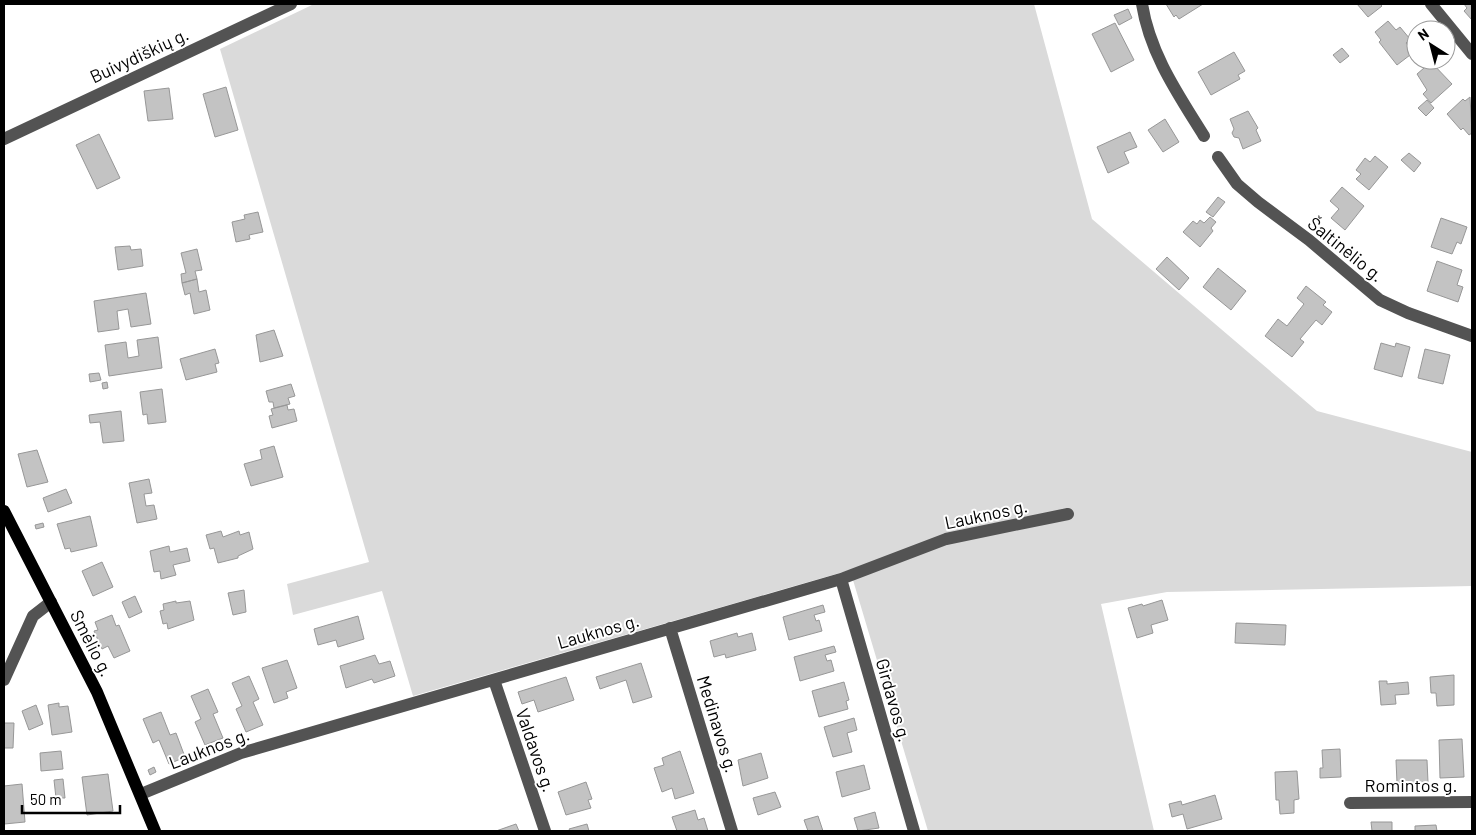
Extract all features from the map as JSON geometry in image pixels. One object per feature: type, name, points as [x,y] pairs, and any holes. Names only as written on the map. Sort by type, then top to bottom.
[{"type":"main road","name":"Smėlio g.","points":[[5,515],[97,692],[155,831]]},
{"type":"street","name":"Buivydiškių g.","points":[[4,139],[291,4]]},
{"type":"street","points":[[1142,4],[1150,40],[1158,58],[1204,136]]},
{"type":"street","points":[[1431,4],[1472,54]]},
{"type":"street","name":"Šaltinėlio g.","points":[[1218,157],[1237,184],[1309,240],[1380,300],[1408,314],[1472,336]]},
{"type":"street","name":"Lauknos g.","points":[[141,794],[241,753],[841,579],[946,539],[1068,514]]},
{"type":"street","name":"Girdavos g.","points":[[841,579],[914,831]]},
{"type":"street","points":[[4,680],[33,616],[51,602]]},
{"type":"street","name":"Medinavos g.","points":[[670,628],[732,831]]},
{"type":"street","name":"Valdavos g.","points":[[494,680],[545,831]]},
{"type":"street","name":"Romintos g.","points":[[1350,803],[1472,802]]},
{"type":"shaded area","points":[[314,4],[1034,4],[1092,219],[1317,411],[1472,452],[1472,586],[1167,592],[1101,604],[1154,831],[928,831],[850,570],[413,696],[382,591],[293,615],[287,584],[369,562],[220,49]]},
{"type":"building","points":[[1166,4],[1203,4],[1179,19],[1176,15],[1174,17]]},
{"type":"building","points":[[1357,4],[1380,4],[1382,6],[1368,17]]},
{"type":"building","points":[[1464,4],[1472,4],[1472,20],[1464,11],[1467,8]]},
{"type":"building","points":[[1128,9],[1132,18],[1119,25],[1114,15]]},
{"type":"building","points":[[1388,21],[1396,30],[1400,27],[1406,34],[1406,58],[1397,65],[1379,42],[1381,40],[1375,32]]},
{"type":"building","points":[[1115,23],[1134,60],[1111,72],[1092,34]]},
{"type":"building","points":[[1342,48],[1349,56],[1340,63],[1333,55]]},
{"type":"building","points":[[1234,52],[1245,71],[1238,75],[1240,79],[1211,95],[1198,72]]},
{"type":"building","points":[[1422,70],[1439,70],[1452,84],[1431,103],[1423,94],[1427,90],[1417,74]]},
{"type":"building","points":[[226,87],[238,130],[215,137],[203,94]]},
{"type":"building","points":[[169,88],[173,119],[148,121],[144,91]]},
{"type":"building","points":[[1470,97],[1472,133],[1469,135],[1463,128],[1461,130],[1447,114],[1463,99],[1465,101]]},
{"type":"building","points":[[1427,100],[1434,108],[1426,116],[1418,108]]},
{"type":"building","points":[[1248,111],[1258,128],[1256,130],[1261,141],[1243,149],[1239,138],[1234,137],[1232,133],[1234,129],[1230,119]]},
{"type":"building","points":[[1165,119],[1179,142],[1163,152],[1148,130]]},
{"type":"building","points":[[1130,132],[1137,147],[1124,152],[1129,163],[1108,173],[1097,147]]},
{"type":"building","points":[[99,134],[120,178],[97,189],[76,145]]},
{"type":"building","points":[[1409,153],[1421,163],[1414,172],[1401,160]]},
{"type":"building","points":[[1375,156],[1388,167],[1369,190],[1356,179],[1361,174],[1356,170],[1365,158],[1370,162]]},
{"type":"building","points":[[1342,187],[1364,206],[1345,230],[1331,218],[1339,209],[1330,201]]},
{"type":"building","points":[[1218,197],[1225,202],[1213,217],[1206,212]]},
{"type":"building","points":[[258,212],[263,232],[249,235],[250,239],[236,242],[232,222],[245,219],[244,215]]},
{"type":"building","points":[[1210,217],[1216,222],[1211,228],[1213,231],[1200,247],[1183,232],[1193,221],[1197,224],[1200,220],[1204,223]]},
{"type":"building","points":[[1441,218],[1467,227],[1461,244],[1457,242],[1452,254],[1431,247]]},
{"type":"building","points":[[130,246],[131,250],[141,249],[143,266],[118,270],[115,247]]},
{"type":"building","points":[[197,249],[202,270],[195,271],[197,279],[182,283],[181,274],[186,273],[181,253]]},
{"type":"building","points":[[1167,257],[1189,278],[1179,290],[1156,269]]},
{"type":"building","points":[[1437,261],[1462,270],[1457,285],[1463,287],[1458,302],[1427,291]]},
{"type":"building","points":[[1218,268],[1246,291],[1231,310],[1203,287]]},
{"type":"building","points":[[197,279],[199,292],[206,290],[210,310],[194,314],[190,293],[185,295],[182,283]]},
{"type":"building","points":[[1306,286],[1326,302],[1323,305],[1332,312],[1322,325],[1316,320],[1300,339],[1304,342],[1292,357],[1265,336],[1278,319],[1287,326],[1304,304],[1297,298]]},
{"type":"building","points":[[146,293],[151,324],[131,327],[128,309],[117,311],[119,329],[98,332],[94,301]]},
{"type":"building","points":[[274,330],[283,356],[260,362],[256,335]]},
{"type":"building","points":[[158,337],[162,368],[109,376],[105,345],[126,342],[128,358],[139,356],[137,340]]},
{"type":"building","points":[[1381,343],[1395,347],[1396,343],[1410,347],[1402,377],[1374,369]]},
{"type":"building","points":[[215,349],[219,363],[215,364],[217,372],[186,380],[180,359]]},
{"type":"building","points":[[1425,349],[1450,355],[1443,384],[1418,378]]},
{"type":"building","points":[[99,373],[101,380],[90,382],[89,374]]},
{"type":"building","points":[[107,382],[108,388],[103,389],[102,383]]},
{"type":"building","points":[[291,384],[295,396],[288,398],[290,404],[274,408],[273,402],[269,402],[266,391]]},
{"type":"building","points":[[162,389],[166,422],[148,424],[147,414],[143,415],[140,392]]},
{"type":"building","points":[[287,405],[288,410],[294,409],[297,421],[272,428],[269,416],[273,415],[271,409]]},
{"type":"building","points":[[121,411],[124,441],[103,443],[100,422],[90,423],[89,415]]},
{"type":"building","points":[[274,446],[283,477],[251,486],[244,464],[262,459],[260,450]]},
{"type":"building","points":[[37,450],[48,482],[27,487],[18,454]]},
{"type":"building","points":[[149,479],[152,493],[144,494],[146,506],[154,505],[157,519],[137,523],[129,483]]},
{"type":"building","points":[[66,489],[72,503],[48,512],[43,498]]},
{"type":"building","points":[[90,516],[97,546],[71,552],[70,548],[65,549],[57,524]]},
{"type":"building","points":[[43,523],[44,527],[36,529],[35,525]]},
{"type":"building","points":[[221,531],[223,537],[239,531],[240,535],[249,532],[253,549],[238,556],[238,558],[218,563],[214,548],[210,549],[206,535]]},
{"type":"building","points":[[169,546],[170,552],[187,548],[190,561],[173,565],[176,575],[161,579],[160,571],[154,572],[150,551]]},
{"type":"building","points":[[102,562],[113,587],[93,596],[82,571]]},
{"type":"building","points":[[244,590],[246,612],[233,615],[228,593]]},
{"type":"building","points":[[135,596],[142,612],[129,618],[122,602]]},
{"type":"building","points":[[1162,600],[1168,620],[1151,625],[1153,633],[1137,638],[1128,608]]},
{"type":"building","points":[[176,601],[176,603],[190,601],[194,620],[168,629],[167,623],[163,624],[160,611],[164,610],[163,604]]},
{"type":"building","points":[[823,605],[825,612],[814,615],[816,621],[819,620],[822,631],[789,640],[783,617]]},
{"type":"building","points":[[112,615],[116,626],[119,625],[130,651],[114,658],[108,646],[102,649],[94,631],[98,630],[95,622]]},
{"type":"building","points":[[358,616],[364,639],[338,647],[336,640],[318,645],[314,629]]},
{"type":"building","points":[[1236,623],[1286,625],[1285,645],[1235,643]]},
{"type":"building","points":[[737,633],[738,637],[752,633],[756,650],[726,658],[725,654],[714,657],[710,641]]},
{"type":"building","points":[[834,646],[836,652],[825,655],[827,661],[831,660],[834,671],[800,681],[794,657]]},
{"type":"building","points":[[375,655],[379,664],[390,661],[395,676],[374,683],[372,679],[346,688],[340,666]]},
{"type":"building","points":[[287,660],[297,688],[286,692],[288,698],[274,703],[262,668]]},
{"type":"building","points":[[641,663],[652,697],[633,703],[626,680],[600,689],[596,677]]},
{"type":"building","points":[[1454,675],[1454,705],[1437,706],[1436,693],[1431,693],[1430,677]]},
{"type":"building","points":[[249,676],[259,699],[253,702],[263,725],[246,732],[236,709],[242,706],[232,683]]},
{"type":"building","points":[[566,677],[574,700],[538,712],[534,700],[522,704],[518,692]]},
{"type":"building","points":[[1379,681],[1387,681],[1387,684],[1408,682],[1409,694],[1395,695],[1396,704],[1381,705]]},
{"type":"building","points":[[844,682],[849,700],[846,701],[848,709],[819,717],[812,691]]},
{"type":"building","points":[[208,689],[218,712],[213,714],[223,738],[205,745],[195,722],[201,719],[191,696]]},
{"type":"building","points":[[59,703],[59,707],[68,706],[72,732],[52,735],[48,705]]},
{"type":"building","points":[[36,705],[43,724],[29,730],[22,711]]},
{"type":"building","points":[[161,712],[170,735],[176,733],[185,757],[169,764],[159,740],[153,743],[143,719]]},
{"type":"building","points":[[854,718],[857,730],[847,733],[852,752],[833,757],[824,727]]},
{"type":"building","points":[[4,723],[14,723],[13,748],[4,748]]},
{"type":"building","points":[[1462,739],[1464,777],[1440,778],[1439,740]]},
{"type":"building","points":[[1340,749],[1341,777],[1320,778],[1320,768],[1323,768],[1322,750]]},
{"type":"building","points":[[61,751],[63,769],[41,771],[40,753]]},
{"type":"building","points":[[680,751],[694,793],[675,799],[672,788],[662,792],[654,768],[664,765],[662,758]]},
{"type":"building","points":[[761,753],[768,778],[743,786],[738,760]]},
{"type":"building","points":[[1396,760],[1427,760],[1428,782],[1397,783]]},
{"type":"building","points":[[864,765],[870,789],[842,797],[836,772]]},
{"type":"building","points":[[154,767],[156,772],[150,775],[148,770]]},
{"type":"building","points":[[1297,771],[1299,799],[1294,800],[1294,813],[1280,814],[1279,800],[1276,800],[1275,772]]},
{"type":"building","points":[[108,774],[113,811],[87,815],[82,777]]},
{"type":"building","points":[[63,779],[65,798],[56,798],[54,780]]},
{"type":"building","points":[[586,782],[592,799],[588,800],[591,808],[566,815],[558,792]]},
{"type":"building","points":[[22,784],[25,822],[4,824],[4,786]]},
{"type":"building","points":[[775,792],[781,807],[758,815],[753,798]]},
{"type":"building","points":[[1215,795],[1222,819],[1187,829],[1183,814],[1172,817],[1169,804],[1181,801],[1182,805]]},
{"type":"building","points":[[695,810],[698,820],[704,818],[708,831],[677,831],[672,817]]},
{"type":"building","points":[[875,812],[879,828],[858,831],[854,818]]},
{"type":"building","points":[[818,816],[823,831],[808,831],[804,820]]},
{"type":"building","points":[[1371,822],[1392,822],[1392,831],[1372,831]]},
{"type":"building","points":[[516,824],[519,831],[496,831]]},
{"type":"building","points":[[587,824],[589,831],[570,831],[569,829]]},
{"type":"building","points":[[1436,825],[1437,831],[1415,831],[1415,826]]}]
